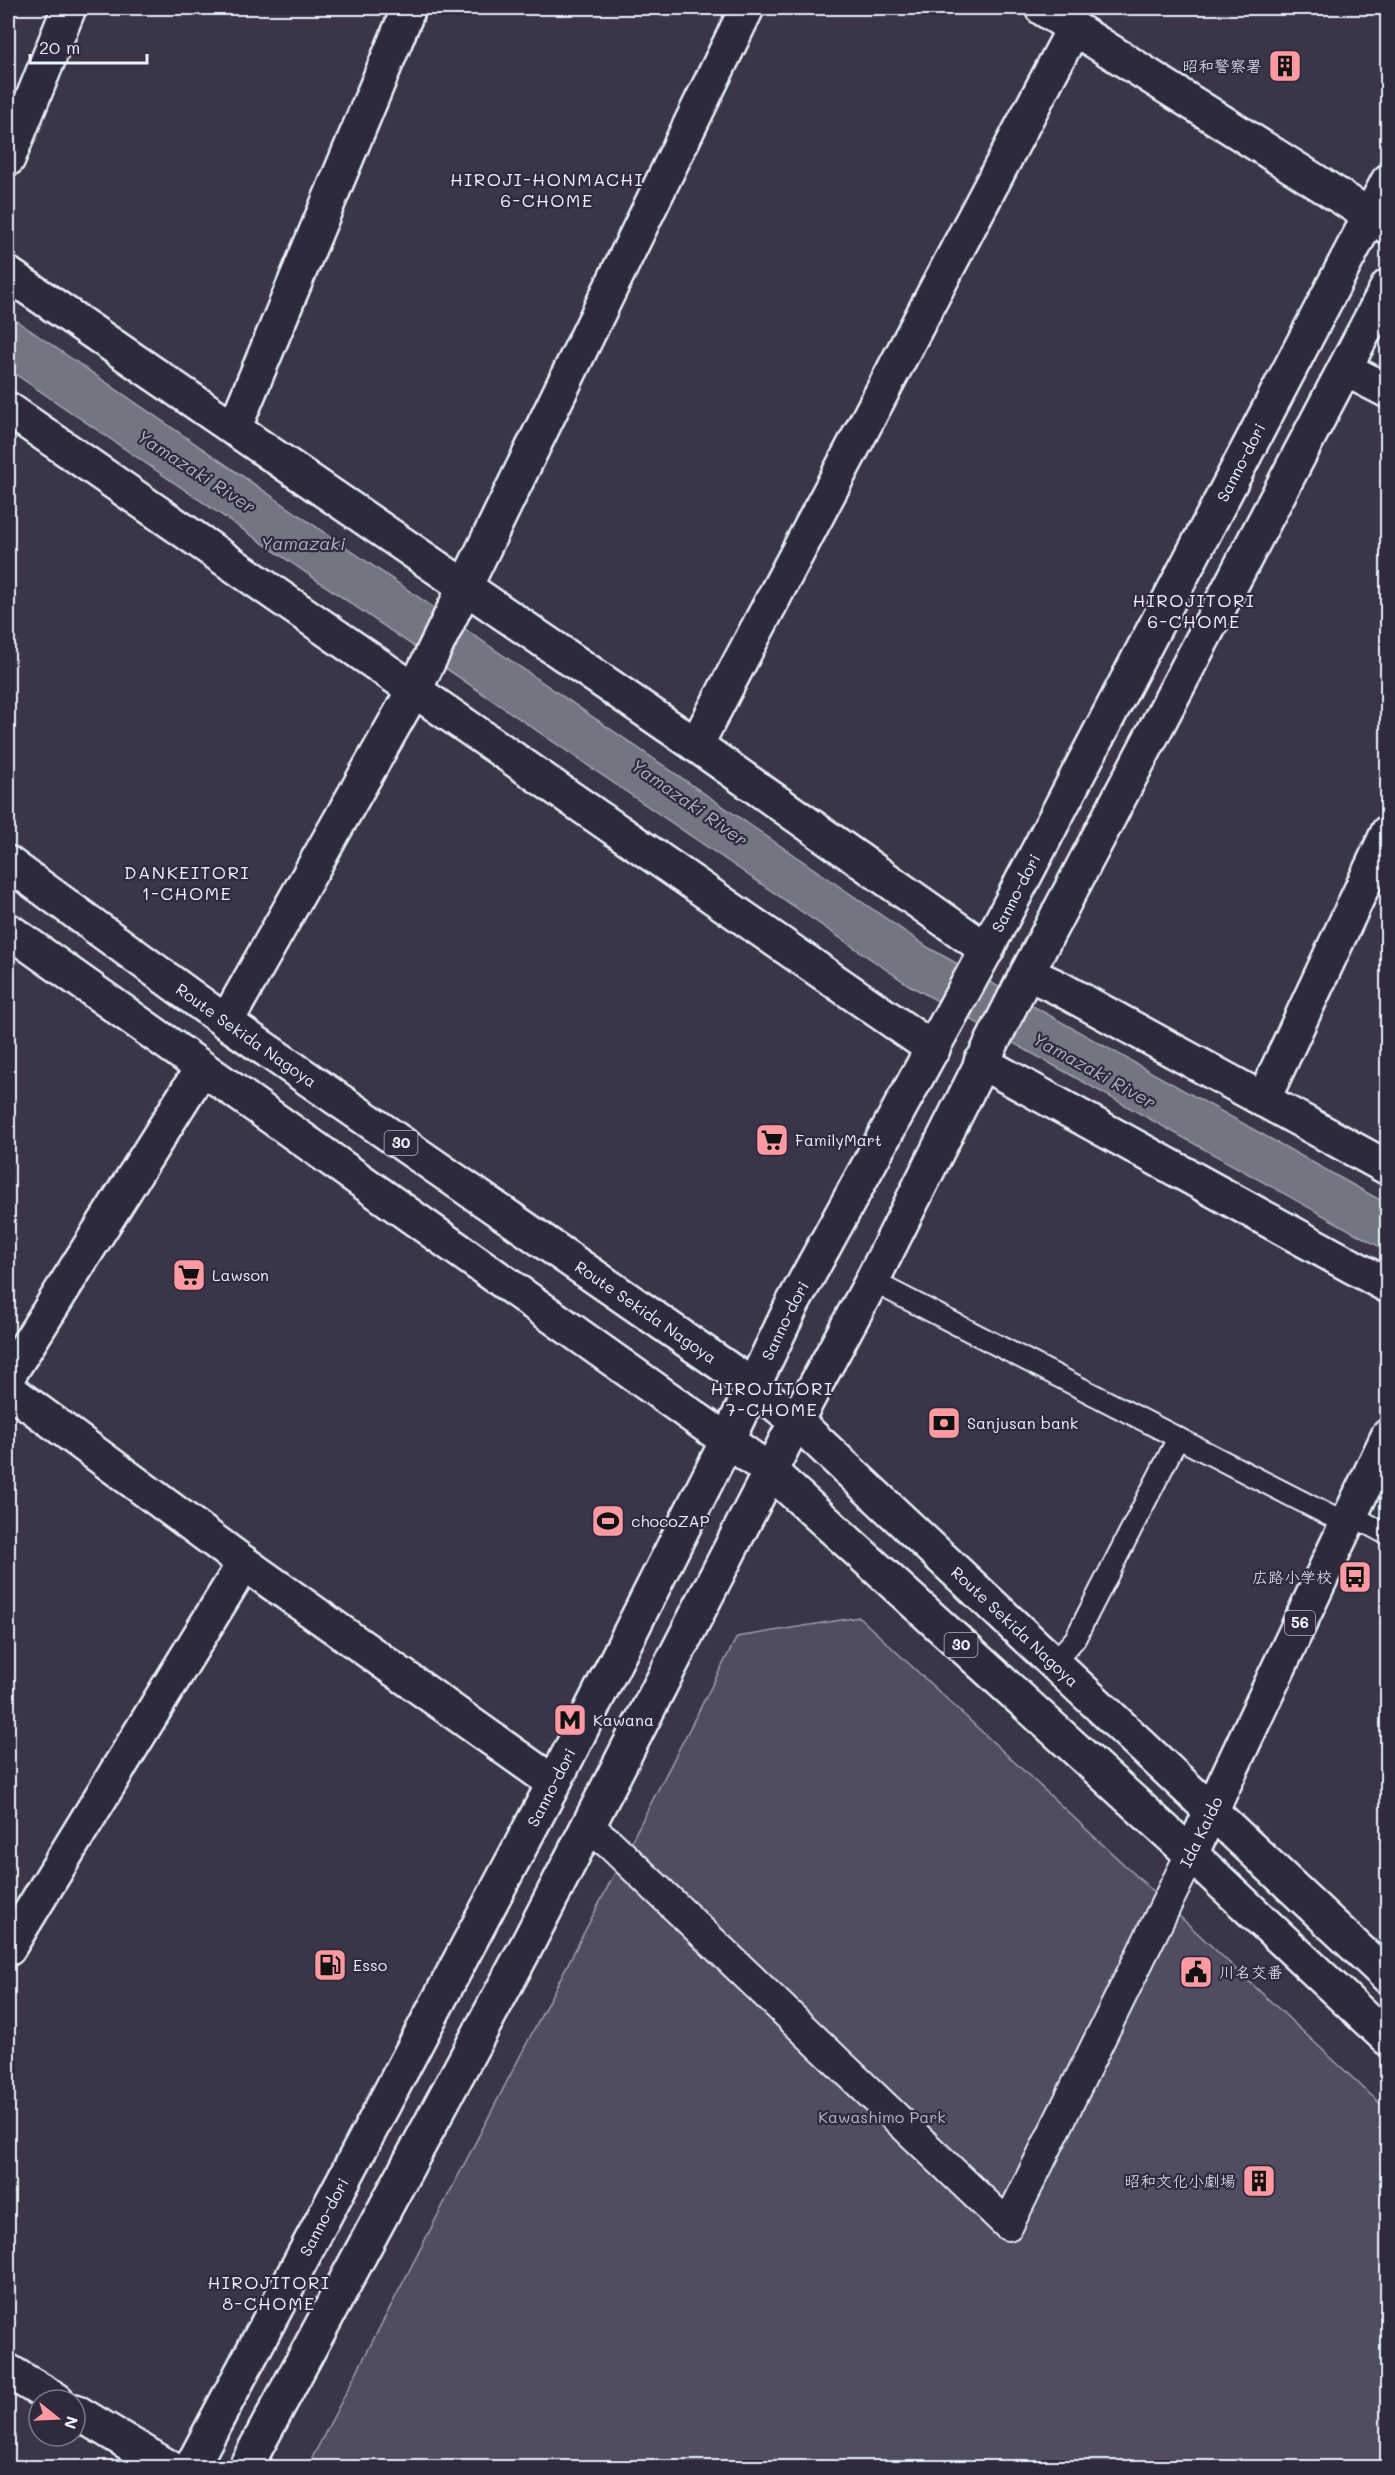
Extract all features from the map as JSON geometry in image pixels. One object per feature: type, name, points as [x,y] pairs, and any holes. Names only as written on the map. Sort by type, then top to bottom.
[{"type":"main road","points":[[8,159],[69,8]]},
{"type":"main road","points":[[234,429],[408,8]]},
{"type":"main road","points":[[226,1022],[417,683],[747,8]]},
{"type":"main road","points":[[1042,8],[1378,221]]},
{"type":"main road","points":[[696,746],[1074,28]]},
{"type":"main road","name":"Sanno-dori","points":[[191,2468],[554,1783],[727,1441],[792,1305],[985,953],[1378,221],[1388,181]]},
{"type":"main road","points":[[8,274],[696,746],[985,953]]},
{"type":"main road","points":[[245,2468],[527,1945],[770,1471],[872,1281],[1026,976],[1388,286]]},
{"type":"main road","points":[[1345,369],[1388,391]]},
{"type":"main road","points":[[8,410],[417,683],[937,1041]]},
{"type":"main road","points":[[1263,1100],[1388,832]]},
{"type":"main road","name":"Route Sekida Nagoya","points":[[8,863],[226,1022],[753,1386],[796,1421],[1388,1977]]},
{"type":"main road","name":"30","points":[[8,930],[770,1471],[1191,1854],[1388,2039]]},
{"type":"main road","points":[[1026,976],[1059,987],[1388,1168]]},
{"type":"main road","points":[[983,1059],[1388,1287]]},
{"type":"main road","points":[[8,1376],[201,1068]]},
{"type":"main road","points":[[8,1389],[244,1563],[554,1783]]},
{"type":"main road","name":"Ida Kaido","points":[[1191,1854],[1388,1436]]},
{"type":"main road","points":[[8,1949],[244,1563]]},
{"type":"main road","points":[[8,2371],[37,2388]]},
{"type":"main road","points":[[87,2418],[170,2468]]},
{"type":"street","name":"Ida Kaido","points":[[587,1826],[610,1844],[1008,2225],[1191,1854]]},
{"type":"lane","points":[[872,1281],[1178,1438],[1349,1520],[1388,1535]]},
{"type":"lane","points":[[1054,1662],[1075,1640],[1178,1438]]},
{"type":"green space","name":"Kawashimo Park","points":[[859,1617],[1387,2110],[1387,2467],[307,2468],[737,1637]]},
{"type":"water","name":"Yamazaki","points":[[8,315],[929,948],[1387,1204],[1387,1251],[909,985],[8,369]]},
{"type":"place","name":"昭和警察署","points":[[1285,66]]},
{"type":"place","name":"FamilyMart","points":[[772,1140]]},
{"type":"place","name":"Lawson","points":[[189,1275]]},
{"type":"place","name":"Sanjusan bank","points":[[944,1423]]},
{"type":"place","name":"chocoZAP","points":[[608,1521]]},
{"type":"place","name":"広路小学校","points":[[1355,1577]]},
{"type":"place","name":"Kawana","points":[[570,1720]]},
{"type":"place","name":"Esso","points":[[330,1965]]},
{"type":"place","name":"川名交番","points":[[1196,1972]]},
{"type":"place","name":"昭和文化小劇場","points":[[1259,2181]]},
{"type":"district","name":"HIROJI-HONMACHI 6-CHOME","points":[[547,190]]},
{"type":"district","name":"HIROJITORI 6-CHOME","points":[[1194,611]]},
{"type":"district","name":"DANKEITORI 1-CHOME","points":[[187,883]]},
{"type":"district","name":"HIROJITORI 7-CHOME","points":[[772,1399]]},
{"type":"district","name":"HIROJITORI 8-CHOME","points":[[269,2293]]},
{"type":"water label","name":"Yamazaki River","points":[[196,472]]},
{"type":"water label","name":"Yamazaki River","points":[[689,803]]},
{"type":"water label","name":"Yamazaki River","points":[[1094,1071]]}]
